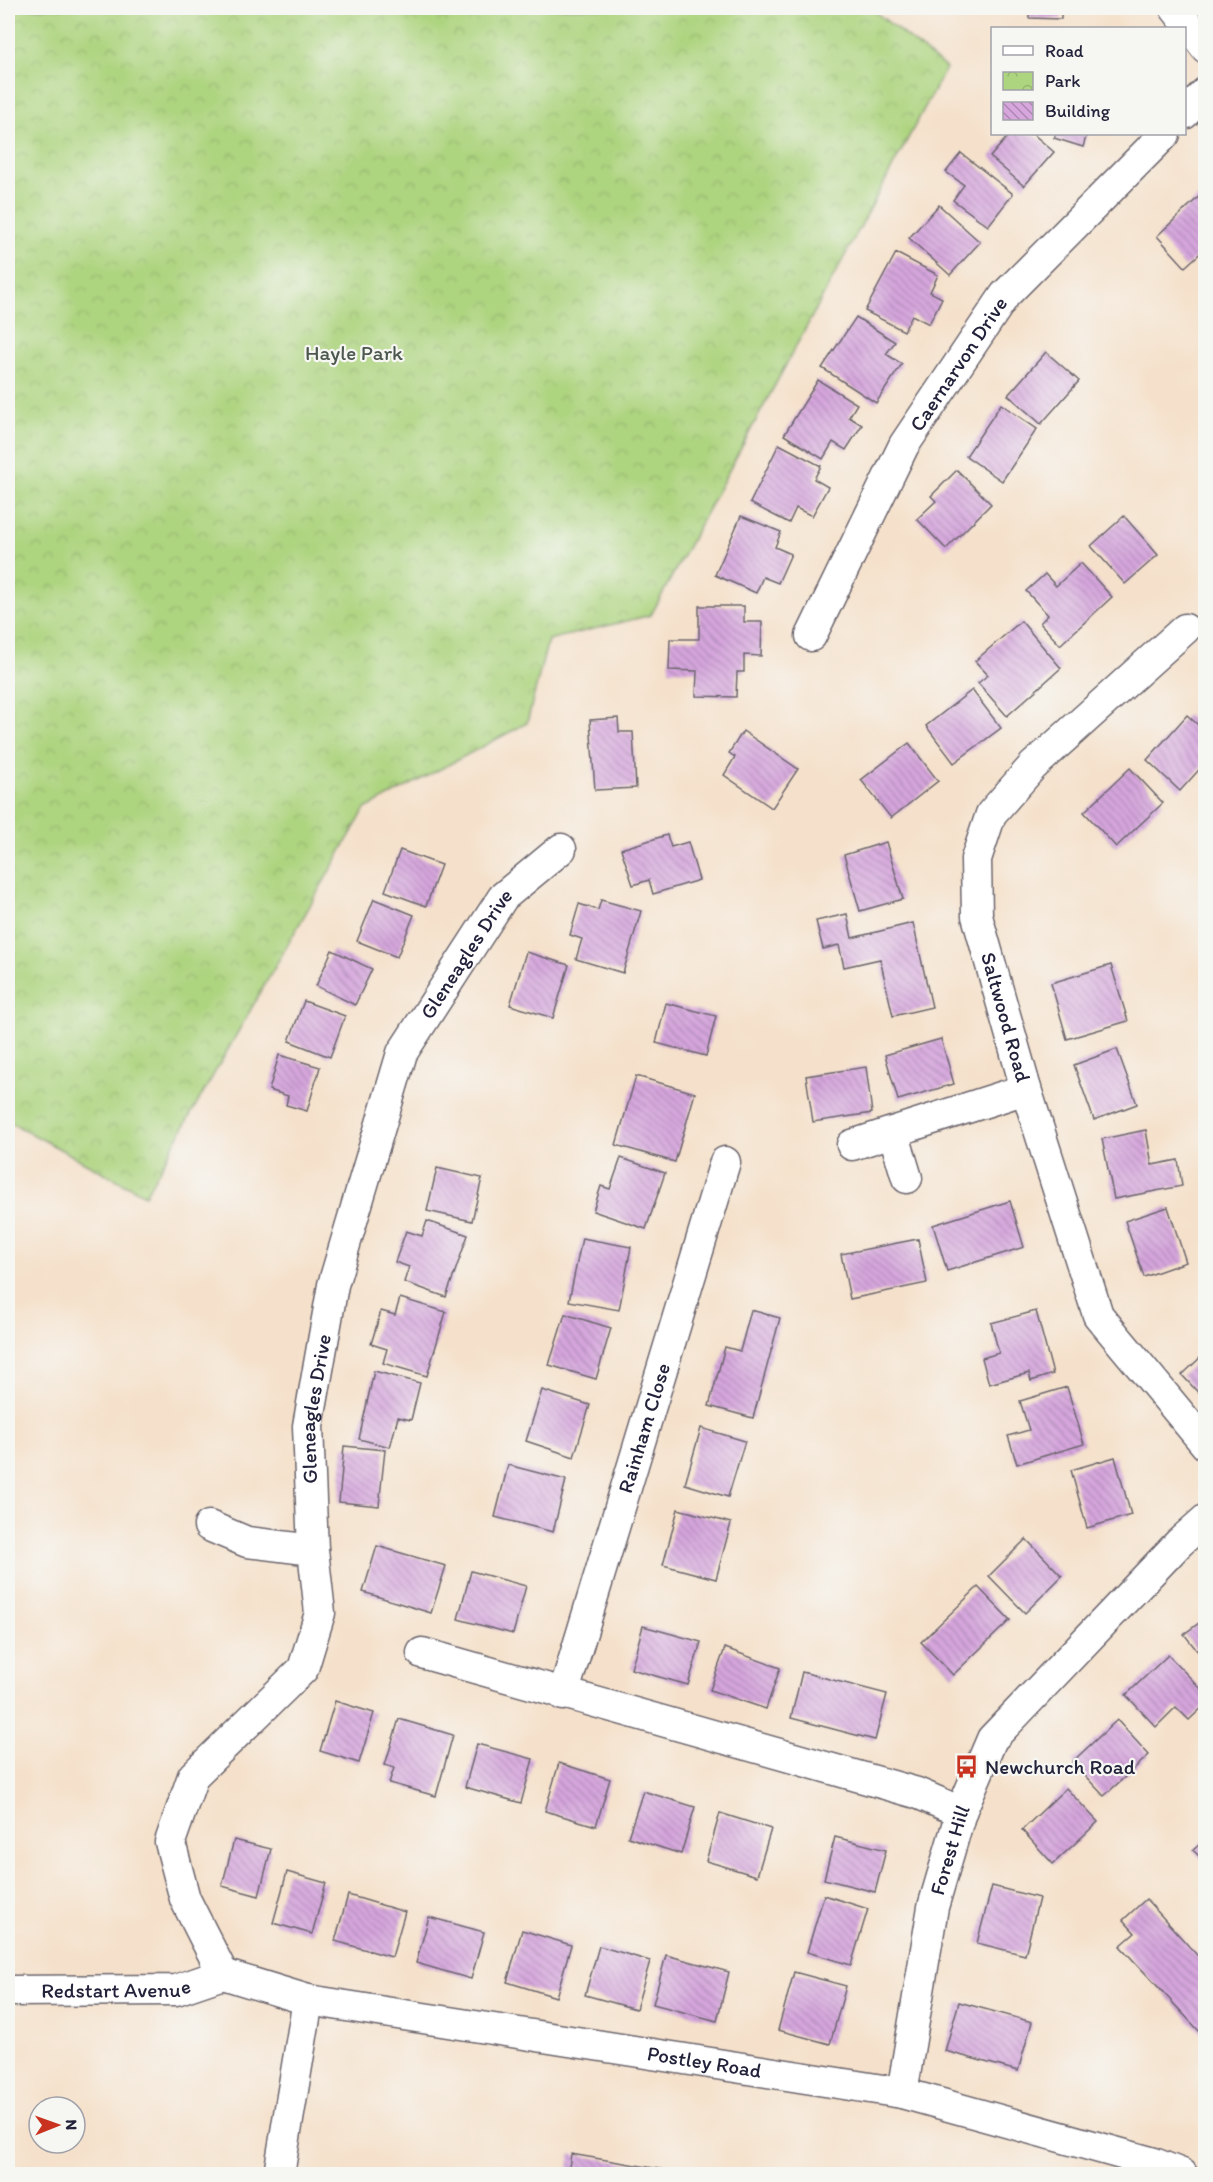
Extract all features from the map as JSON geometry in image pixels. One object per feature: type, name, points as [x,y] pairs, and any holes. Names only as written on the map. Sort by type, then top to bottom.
[{"type":"street","points":[[1175,8],[1206,48]]},
{"type":"street","points":[[1186,113],[1206,92]]},
{"type":"street","name":"Caernarvon Drive","points":[[811,636],[904,445],[1005,295],[1164,135]]},
{"type":"street","name":"Saltwood Road","points":[[1185,629],[1034,766],[991,814],[976,859],[977,916],[1026,1089],[1098,1315],[1206,1445]]},
{"type":"street","name":"Gleneagles Drive","points":[[223,1974],[185,1899],[170,1842],[192,1776],[303,1669],[320,1613],[313,1550],[308,1426],[333,1285],[402,1053],[503,897],[561,849]]},
{"type":"street","points":[[852,1145],[1026,1089]]},
{"type":"street","points":[[893,1132],[908,1178]]},
{"type":"street","name":"Rainham Close","points":[[564,1695],[725,1162]]},
{"type":"street","name":"Forest Hill","points":[[902,2093],[933,1907],[962,1812],[992,1739],[1179,1543],[1206,1519]]},
{"type":"street","points":[[209,1526],[247,1542],[313,1550]]},
{"type":"street","points":[[422,1653],[917,1793],[962,1812]]},
{"type":"street","name":"Redstart Avenue","points":[[8,1991],[176,1990],[223,1974]]},
{"type":"street","name":"Postley Road","points":[[223,1974],[308,2000],[902,2093],[1154,2163],[1182,2175]]},
{"type":"street","points":[[279,2175],[308,2000]]},
{"type":"green space","name":"Hayle Park","points":[[8,8],[870,8],[946,68],[651,615],[548,640],[527,723],[365,809],[145,1195],[8,1121]]},
{"type":"building","points":[[1029,8],[1061,8],[1061,19],[1029,18]]},
{"type":"building","points":[[1009,135],[1034,135],[1054,152],[1024,186],[990,157]]},
{"type":"building","points":[[1056,135],[1087,135],[1083,147],[1054,138]]},
{"type":"building","points":[[961,153],[1013,194],[988,226],[953,200],[964,185],[946,172]]},
{"type":"building","points":[[1204,192],[1206,248],[1185,267],[1157,236]]},
{"type":"building","points":[[939,205],[980,242],[950,275],[909,238]]},
{"type":"building","points":[[896,253],[938,275],[930,292],[942,298],[929,324],[912,315],[904,331],[865,311]]},
{"type":"building","points":[[856,317],[895,342],[886,354],[902,364],[876,403],[822,368]]},
{"type":"building","points":[[1046,352],[1079,381],[1041,424],[1008,395]]},
{"type":"building","points":[[818,380],[857,404],[849,417],[862,425],[846,450],[833,442],[823,459],[784,435]]},
{"type":"building","points":[[1001,404],[1037,429],[1002,481],[966,456]]},
{"type":"building","points":[[779,444],[821,466],[814,479],[828,487],[812,516],[796,508],[789,523],[750,503]]},
{"type":"building","points":[[957,470],[991,504],[946,549],[917,519],[936,501],[931,496]]},
{"type":"building","points":[[741,516],[781,532],[775,547],[791,554],[778,583],[763,577],[756,593],[715,575]]},
{"type":"building","points":[[1124,516],[1158,555],[1125,584],[1091,546]]},
{"type":"building","points":[[1081,563],[1112,597],[1060,645],[1040,623],[1048,615],[1026,591],[1045,574],[1056,586]]},
{"type":"building","points":[[699,606],[744,606],[744,622],[762,622],[761,656],[744,655],[744,672],[737,672],[736,697],[696,696],[697,671],[669,670],[670,639],[699,639]]},
{"type":"building","points":[[1021,621],[1061,668],[1007,716],[978,683],[988,675],[975,661]]},
{"type":"building","points":[[972,690],[1001,728],[954,763],[926,726]]},
{"type":"building","points":[[1187,715],[1206,732],[1206,762],[1180,791],[1147,760]]},
{"type":"building","points":[[618,718],[619,732],[633,732],[636,788],[595,790],[590,720]]},
{"type":"building","points":[[743,731],[798,769],[772,808],[724,775],[735,757],[729,753]]},
{"type":"building","points":[[909,743],[938,781],[891,818],[861,780]]},
{"type":"building","points":[[1130,768],[1163,803],[1116,847],[1084,812]]},
{"type":"building","points":[[667,835],[671,847],[688,842],[699,880],[653,894],[649,880],[633,885],[621,849]]},
{"type":"building","points":[[886,842],[903,899],[860,911],[844,855]]},
{"type":"building","points":[[400,850],[441,865],[426,906],[385,891]]},
{"type":"building","points":[[374,899],[414,915],[397,957],[357,941]]},
{"type":"building","points":[[601,900],[641,911],[623,973],[576,959],[582,939],[570,935],[579,904],[598,910]]},
{"type":"building","points":[[847,914],[852,938],[913,923],[932,1007],[893,1016],[880,959],[844,967],[839,945],[823,949],[816,921]]},
{"type":"building","points":[[332,950],[372,969],[355,1005],[316,986]]},
{"type":"building","points":[[526,952],[569,965],[553,1018],[510,1005]]},
{"type":"building","points":[[1111,965],[1128,1021],[1067,1039],[1051,983]]},
{"type":"building","points":[[304,1001],[345,1016],[330,1057],[289,1041]]},
{"type":"building","points":[[666,1003],[716,1016],[706,1056],[656,1043]]},
{"type":"building","points":[[941,1039],[954,1084],[898,1100],[885,1055]]},
{"type":"building","points":[[1117,1049],[1137,1104],[1094,1120],[1074,1065]]},
{"type":"building","points":[[279,1055],[320,1067],[307,1111],[286,1105],[288,1096],[269,1090]]},
{"type":"building","points":[[866,1067],[872,1113],[813,1122],[806,1076]]},
{"type":"building","points":[[636,1076],[695,1093],[675,1162],[616,1145]]},
{"type":"building","points":[[1146,1130],[1152,1165],[1178,1160],[1182,1186],[1114,1199],[1102,1139]]},
{"type":"building","points":[[621,1158],[665,1173],[646,1229],[593,1211],[601,1186],[610,1189]]},
{"type":"building","points":[[437,1168],[482,1178],[472,1221],[427,1211]]},
{"type":"building","points":[[1010,1201],[1024,1247],[947,1271],[933,1225]]},
{"type":"building","points":[[1168,1207],[1186,1262],[1144,1277],[1125,1221]]},
{"type":"building","points":[[427,1221],[468,1235],[446,1297],[404,1282],[409,1267],[395,1262],[406,1231],[422,1236]]},
{"type":"building","points":[[582,1238],[631,1247],[619,1310],[569,1301]]},
{"type":"building","points":[[918,1239],[927,1283],[850,1299],[841,1254]]},
{"type":"building","points":[[400,1298],[446,1312],[427,1376],[383,1363],[387,1349],[371,1344],[381,1311],[395,1315]]},
{"type":"building","points":[[751,1310],[780,1318],[753,1418],[709,1406],[725,1347],[740,1351]]},
{"type":"building","points":[[1036,1311],[1053,1374],[1031,1381],[1029,1373],[989,1384],[982,1358],[999,1353],[991,1323]]},
{"type":"building","points":[[565,1314],[611,1328],[596,1379],[549,1365]]},
{"type":"building","points":[[1203,1355],[1206,1358],[1206,1401],[1182,1375]]},
{"type":"building","points":[[374,1371],[420,1383],[411,1420],[398,1417],[390,1447],[359,1439]]},
{"type":"building","points":[[1067,1387],[1084,1444],[1017,1464],[1008,1436],[1029,1430],[1020,1401]]},
{"type":"building","points":[[542,1390],[590,1405],[574,1457],[526,1441]]},
{"type":"building","points":[[701,1428],[745,1441],[728,1497],[685,1484]]},
{"type":"building","points":[[344,1446],[385,1450],[379,1506],[339,1502]]},
{"type":"building","points":[[1115,1457],[1131,1515],[1087,1528],[1071,1470]]},
{"type":"building","points":[[508,1465],[566,1480],[553,1532],[495,1517]]},
{"type":"building","points":[[678,1509],[731,1523],[716,1579],[663,1565]]},
{"type":"building","points":[[1026,1539],[1062,1576],[1025,1613],[989,1576]]},
{"type":"building","points":[[377,1546],[446,1566],[431,1613],[363,1592]]},
{"type":"building","points":[[471,1571],[526,1586],[513,1634],[458,1619]]},
{"type":"building","points":[[978,1587],[1010,1620],[953,1675],[921,1642]]},
{"type":"building","points":[[1206,1618],[1206,1662],[1184,1634]]},
{"type":"building","points":[[643,1626],[701,1642],[688,1685],[631,1669]]},
{"type":"building","points":[[725,1648],[780,1668],[766,1709],[710,1690]]},
{"type":"building","points":[[1168,1655],[1206,1694],[1206,1704],[1189,1720],[1176,1707],[1156,1727],[1126,1695]]},
{"type":"building","points":[[802,1672],[887,1694],[875,1740],[791,1718]]},
{"type":"building","points":[[335,1701],[374,1713],[359,1763],[320,1751]]},
{"type":"building","points":[[399,1719],[453,1735],[436,1796],[389,1783],[394,1768],[385,1765]]},
{"type":"building","points":[[1117,1720],[1149,1755],[1104,1796],[1072,1762]]},
{"type":"building","points":[[477,1744],[533,1759],[521,1803],[465,1787]]},
{"type":"building","points":[[559,1763],[610,1779],[596,1826],[545,1811]]},
{"type":"building","points":[[1066,1788],[1098,1822],[1053,1864],[1022,1830]]},
{"type":"building","points":[[643,1791],[695,1807],[681,1854],[628,1837]]},
{"type":"building","points":[[720,1813],[771,1829],[757,1876],[706,1861]]},
{"type":"building","points":[[835,1837],[886,1850],[875,1892],[824,1879]]},
{"type":"building","points":[[1206,1839],[1206,1863],[1193,1850]]},
{"type":"building","points":[[234,1840],[271,1849],[259,1896],[222,1886]]},
{"type":"building","points":[[287,1872],[326,1883],[312,1934],[273,1923]]},
{"type":"building","points":[[992,1886],[1039,1898],[1025,1955],[977,1943]]},
{"type":"building","points":[[348,1895],[405,1912],[392,1957],[335,1941]]},
{"type":"building","points":[[824,1895],[868,1909],[851,1965],[807,1952]]},
{"type":"building","points":[[1146,1899],[1206,1965],[1206,2029],[1201,2033],[1120,1946],[1135,1933],[1123,1920]]},
{"type":"building","points":[[429,1917],[484,1932],[471,1979],[416,1963]]},
{"type":"building","points":[[522,1930],[571,1945],[556,1997],[507,1982]]},
{"type":"building","points":[[599,1946],[650,1961],[636,2009],[585,1995]]},
{"type":"building","points":[[666,1955],[729,1972],[717,2021],[653,2004]]},
{"type":"building","points":[[794,1972],[846,1986],[830,2044],[778,2030]]},
{"type":"building","points":[[959,2002],[1032,2022],[1018,2071],[945,2051]]},
{"type":"building","points":[[571,2154],[683,2173],[568,2174]]},
{"type":"place","name":"Newchurch Road","points":[[967,1767]]}]
